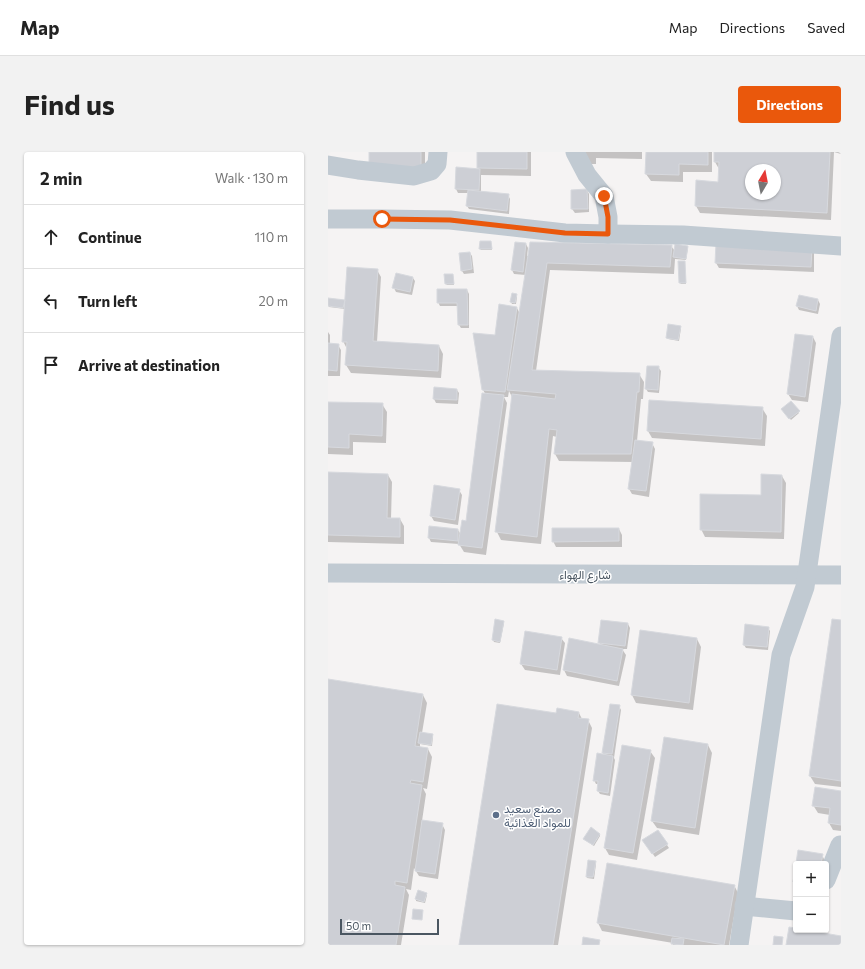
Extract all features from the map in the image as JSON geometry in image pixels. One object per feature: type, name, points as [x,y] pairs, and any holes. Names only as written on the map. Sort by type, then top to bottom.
[{"type":"street","points":[[328,165],[414,176],[431,171],[437,164],[438,152]]},
{"type":"street","points":[[575,152],[587,175],[604,196],[608,217],[608,234]]},
{"type":"street","points":[[328,219],[450,220],[565,233],[683,235],[841,246]]},
{"type":"street","points":[[739,945],[781,655],[805,587],[841,336]]},
{"type":"street","name":"شارع الهواء","points":[[328,573],[841,575]]},
{"type":"street","points":[[829,872],[840,845]]},
{"type":"street","points":[[744,906],[793,911]]},
{"type":"building","points":[[369,152],[421,152],[421,168],[369,167]]},
{"type":"building","points":[[477,152],[527,152],[527,169],[477,168]]},
{"type":"building","points":[[646,152],[708,152],[708,165],[679,164],[679,175],[645,174]]},
{"type":"building","points":[[714,152],[830,152],[827,213],[695,206],[696,180],[718,182],[719,162],[714,162]]},
{"type":"building","points":[[456,167],[480,169],[479,190],[455,189]]},
{"type":"building","points":[[587,189],[588,209],[571,209],[571,190]]},
{"type":"building","points":[[468,190],[509,194],[507,211],[466,206]]},
{"type":"building","points":[[480,241],[491,241],[492,249],[479,249]]},
{"type":"building","points":[[515,242],[526,243],[523,272],[511,270]]},
{"type":"building","points":[[530,242],[672,245],[670,267],[547,263],[532,370],[640,373],[631,454],[554,454],[557,430],[549,429],[537,537],[495,532],[512,394],[555,399],[556,394],[507,390]]},
{"type":"building","points":[[716,243],[812,247],[811,267],[715,263]]},
{"type":"building","points":[[675,244],[688,246],[686,259],[673,257]]},
{"type":"building","points":[[470,252],[472,269],[461,271],[459,253]]},
{"type":"building","points":[[678,261],[685,261],[686,283],[679,283]]},
{"type":"building","points":[[347,267],[378,269],[373,341],[439,345],[438,371],[345,365],[347,342],[342,342]]},
{"type":"building","points":[[396,273],[413,277],[410,292],[392,288]]},
{"type":"building","points":[[444,274],[453,274],[454,284],[445,284]]},
{"type":"building","points":[[437,289],[467,289],[468,325],[458,325],[457,303],[437,303]]},
{"type":"building","points":[[512,293],[517,294],[515,303],[510,302]]},
{"type":"building","points":[[799,295],[818,299],[816,311],[796,306]]},
{"type":"building","points":[[328,298],[345,300],[343,308],[328,306]]},
{"type":"building","points":[[499,304],[517,307],[505,392],[482,390],[473,333],[495,335]]},
{"type":"building","points":[[668,324],[681,326],[678,340],[666,338]]},
{"type":"building","points":[[795,334],[813,336],[805,397],[787,394]]},
{"type":"building","points":[[328,343],[339,344],[337,371],[328,370]]},
{"type":"building","points":[[647,366],[659,366],[658,390],[645,389]]},
{"type":"building","points":[[434,387],[457,389],[457,400],[433,399]]},
{"type":"building","points":[[482,393],[504,395],[482,548],[458,545],[462,520],[466,521]]},
{"type":"building","points":[[649,400],[763,407],[761,439],[647,431]]},
{"type":"building","points":[[791,401],[800,411],[789,419],[781,409]]},
{"type":"building","points":[[328,402],[383,403],[382,436],[349,434],[349,448],[328,447]]},
{"type":"building","points":[[635,440],[653,442],[646,491],[628,489]]},
{"type":"building","points":[[328,472],[388,474],[387,518],[400,518],[400,537],[328,535]]},
{"type":"building","points":[[761,474],[782,475],[781,532],[700,530],[700,494],[761,495]]},
{"type":"building","points":[[434,485],[460,489],[455,520],[430,516]]},
{"type":"building","points":[[429,526],[458,529],[458,541],[428,538]]},
{"type":"building","points":[[552,528],[619,528],[619,541],[552,542]]},
{"type":"building","points":[[495,619],[504,621],[500,642],[492,640]]},
{"type":"building","points":[[832,619],[841,620],[841,781],[809,776]]},
{"type":"building","points":[[601,620],[628,623],[625,646],[598,643]]},
{"type":"building","points":[[745,624],[769,627],[767,647],[743,645]]},
{"type":"building","points":[[640,630],[697,638],[689,703],[631,695]]},
{"type":"building","points":[[525,631],[562,637],[557,670],[520,664]]},
{"type":"building","points":[[569,638],[623,649],[617,681],[563,670]]},
{"type":"building","points":[[328,679],[423,694],[415,746],[428,748],[423,782],[411,780],[410,783],[422,785],[407,883],[395,881],[395,885],[405,887],[396,945],[328,945]]},
{"type":"building","points":[[497,704],[556,713],[557,708],[579,712],[578,718],[589,719],[553,945],[459,945]]},
{"type":"building","points":[[610,704],[620,705],[612,754],[602,753]]},
{"type":"building","points":[[420,732],[433,734],[431,745],[418,743]]},
{"type":"building","points":[[664,737],[708,744],[695,828],[651,821]]},
{"type":"building","points":[[622,745],[651,750],[633,853],[604,848]]},
{"type":"building","points":[[597,753],[613,756],[608,793],[597,791],[598,781],[593,781]]},
{"type":"building","points":[[815,787],[841,791],[841,825],[828,823],[830,808],[812,806]]},
{"type":"building","points":[[422,820],[443,823],[435,874],[415,871]]},
{"type":"building","points":[[591,827],[600,834],[593,845],[583,839]]},
{"type":"building","points":[[658,830],[668,844],[652,854],[642,840]]},
{"type":"building","points":[[798,850],[823,854],[822,861],[796,861]]},
{"type":"building","points":[[588,860],[596,861],[593,877],[586,877]]},
{"type":"building","points":[[607,863],[735,885],[724,945],[597,923]]},
{"type":"building","points":[[418,890],[427,893],[424,902],[415,899]]},
{"type":"building","points":[[413,909],[423,910],[422,920],[412,919]]},
{"type":"building","points":[[789,927],[793,928],[793,933],[824,933],[841,936],[841,945],[786,945]]},
{"type":"building","points":[[774,936],[783,937],[782,945],[773,945]]},
{"type":"building","points":[[583,937],[600,940],[599,945],[582,945]]},
{"type":"building","points":[[672,938],[684,939],[683,945],[671,944]]},
{"type":"place","name":"مصنع سعيد للمواد الغذائية","points":[[496,815]]},
{"type":"route","points":[[382,219],[450,220],[565,233],[608,234],[608,217],[604,196]]}]
